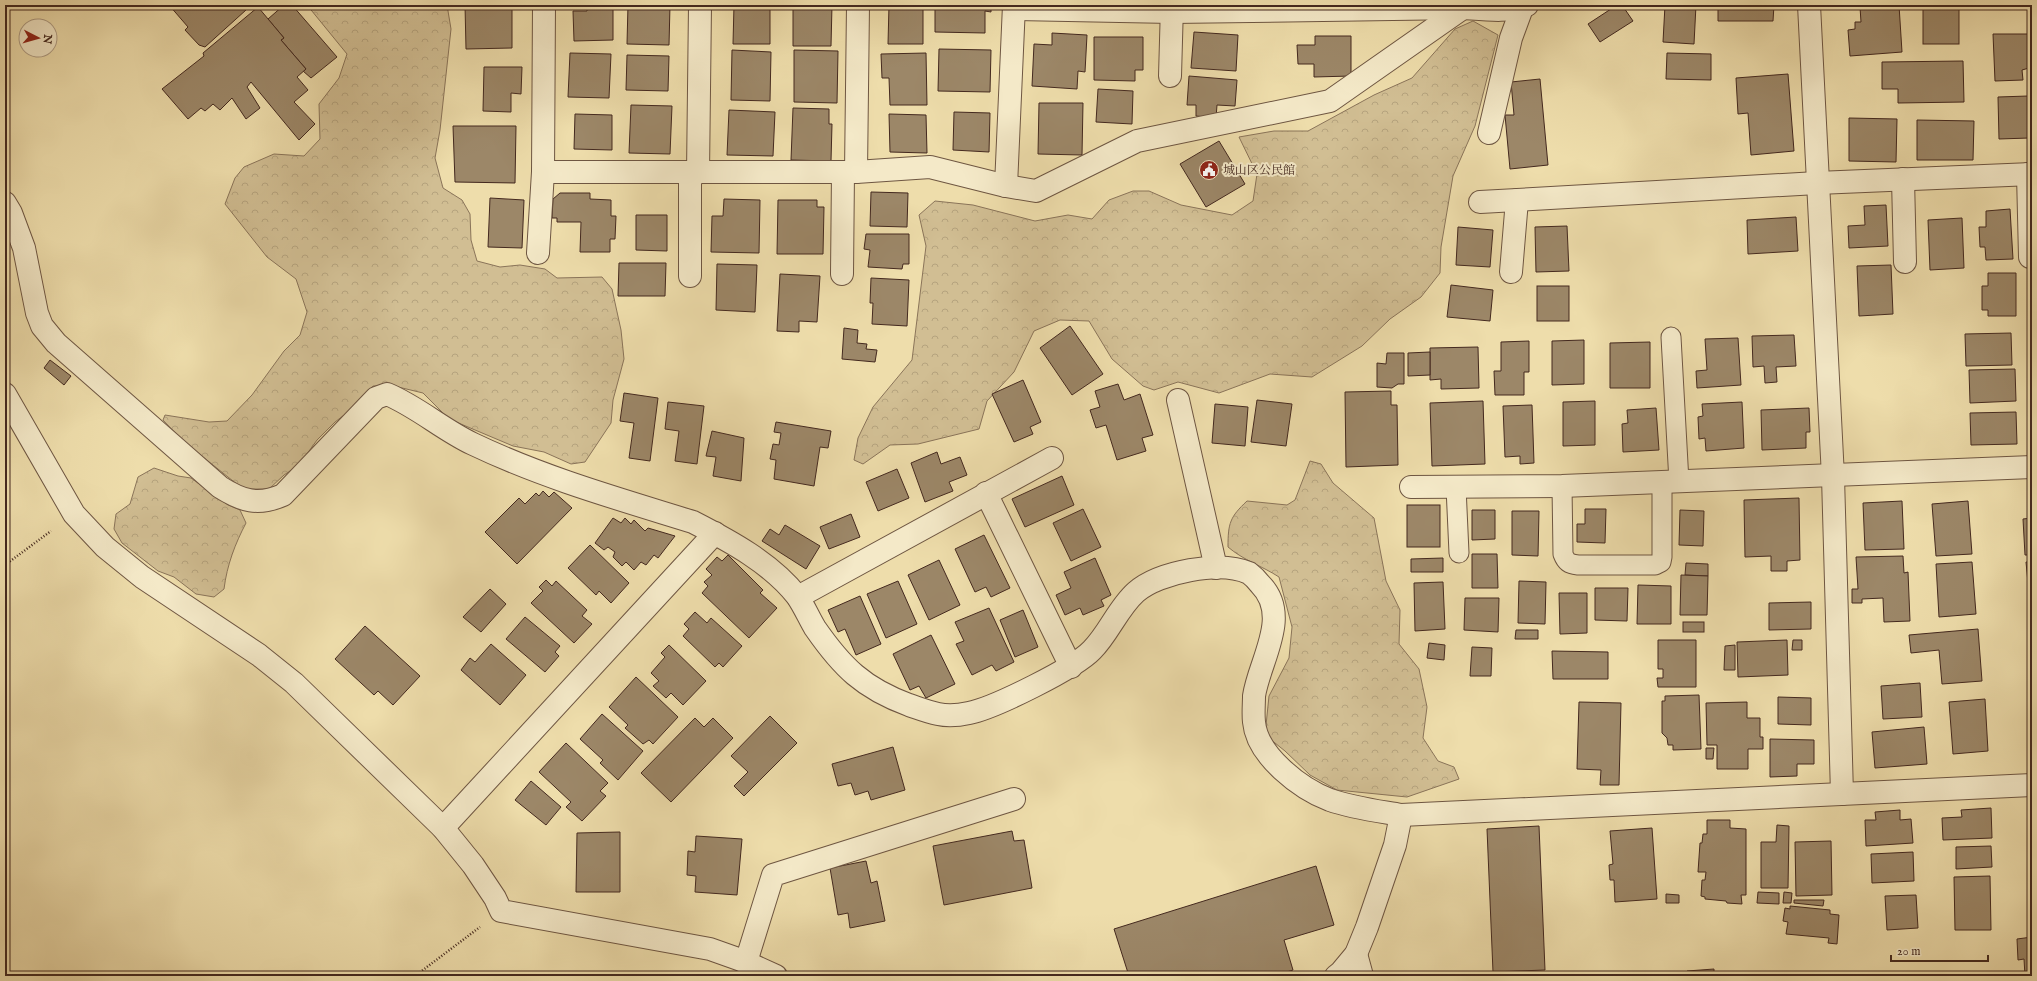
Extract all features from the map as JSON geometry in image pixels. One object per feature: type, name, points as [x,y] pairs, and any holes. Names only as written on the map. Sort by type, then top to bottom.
[{"type":"street","points":[[538,253],[543,172],[544,5]]},
{"type":"street","points":[[690,276],[700,5]]},
{"type":"street","points":[[842,274],[850,172],[858,5]]},
{"type":"street","points":[[1808,5],[1833,477],[1842,794]]},
{"type":"street","points":[[543,172],[850,172],[930,168],[1006,186],[1036,191],[1137,141],[1330,101],[1462,6]]},
{"type":"street","points":[[1006,186],[1014,7],[1172,8],[1462,6],[1500,9],[1524,6],[1511,38],[1489,133]]},
{"type":"street","points":[[1170,76],[1172,8]]},
{"type":"street","points":[[1480,202],[1817,183],[2030,174],[2030,257]]},
{"type":"street","points":[[1903,179],[1905,262]]},
{"type":"street","points":[[1511,272],[1517,200]]},
{"type":"street","points":[[5,204],[11,213],[24,248],[37,313],[42,326],[56,343],[220,487],[234,496],[250,500],[268,501],[283,495],[376,398],[387,394],[400,400],[472,443],[536,471],[693,522],[715,533],[751,555],[774,573],[798,597],[814,625],[838,658],[861,681],[888,697],[940,715],[968,713],[988,707],[1071,667],[1092,651],[1134,594],[1145,585],[1182,572],[1227,567],[1250,574],[1265,589],[1272,603],[1274,623],[1267,656],[1254,695],[1254,725],[1264,750],[1290,777],[1329,800],[1366,809],[1401,815],[2032,785]]},
{"type":"street","points":[[5,394],[74,514],[105,547],[142,577],[259,655],[294,683],[443,828],[473,865],[495,898],[501,911],[710,950],[746,962],[776,976]]},
{"type":"street","points":[[1178,400],[1216,568]]},
{"type":"street","points":[[798,597],[1052,458]]},
{"type":"street","points":[[1411,487],[1562,486],[1833,477],[2032,467]]},
{"type":"street","points":[[986,494],[1071,667]]},
{"type":"street","points":[[443,828],[715,533]]},
{"type":"street","points":[[746,962],[773,875],[1014,799]]},
{"type":"street","points":[[1336,976],[1356,954],[1395,846],[1401,815]]},
{"type":"street","points":[[1356,954],[1362,976]]},
{"type":"lane","points":[[1562,486],[1563,554],[1566,561],[1570,564],[1578,565],[1655,565],[1660,562],[1662,557],[1670,482],[1671,337]]},
{"type":"lane","points":[[1456,487],[1459,552]]},
{"type":"path","points":[[5,565],[74,514]]},
{"type":"path","points":[[415,976],[501,911]]},
{"type":"green space","points":[[307,5],[447,5],[451,29],[440,130],[435,158],[443,188],[462,200],[470,214],[471,240],[477,261],[500,267],[520,265],[545,269],[557,278],[602,277],[612,289],[621,330],[624,359],[613,400],[611,423],[585,462],[571,464],[544,452],[513,446],[449,419],[423,393],[394,386],[373,386],[356,406],[335,422],[317,440],[299,465],[284,475],[269,489],[243,489],[183,441],[163,420],[165,415],[209,422],[227,421],[252,395],[284,351],[300,335],[307,312],[296,279],[267,257],[225,204],[235,178],[244,167],[274,154],[304,156],[320,139],[319,104],[339,78],[347,54]]},
{"type":"green space","points":[[1473,21],[1498,35],[1475,126],[1453,176],[1441,247],[1440,273],[1421,297],[1390,319],[1362,346],[1312,377],[1270,374],[1219,393],[1178,382],[1154,390],[1143,386],[1112,359],[1089,321],[1060,320],[1034,331],[1014,372],[987,401],[979,429],[918,444],[890,445],[863,464],[854,460],[858,438],[873,407],[912,360],[926,246],[919,215],[935,201],[973,205],[1035,221],[1068,215],[1092,219],[1109,200],[1133,191],[1149,191],[1181,205],[1232,215],[1253,201],[1257,174],[1239,137],[1274,131],[1308,131],[1374,95],[1412,78],[1455,29]]},
{"type":"green space","points":[[1310,461],[1321,464],[1333,483],[1374,518],[1386,581],[1400,610],[1399,644],[1419,669],[1427,707],[1423,738],[1438,761],[1454,767],[1459,779],[1407,797],[1337,790],[1310,775],[1285,751],[1265,735],[1269,696],[1289,658],[1292,627],[1279,577],[1240,556],[1228,547],[1229,532],[1231,521],[1247,501],[1287,505],[1295,500]]},
{"type":"green space","points":[[154,468],[178,476],[191,478],[228,505],[240,510],[246,523],[232,555],[224,589],[214,597],[196,594],[174,577],[158,571],[122,543],[114,529],[116,514],[130,504],[138,477]]},
{"type":"building","points":[[169,5],[241,5],[246,10],[205,47],[199,45],[185,30],[188,27]]},
{"type":"building","points":[[284,5],[292,5],[337,57],[311,78],[303,71],[306,69],[281,40],[284,38],[268,19]]},
{"type":"building","points":[[465,5],[512,5],[512,48],[466,49]]},
{"type":"building","points":[[587,5],[613,5],[613,40],[574,41],[573,11],[587,11]]},
{"type":"building","points":[[628,5],[670,5],[669,45],[627,44]]},
{"type":"building","points":[[734,5],[770,5],[770,44],[733,44]]},
{"type":"building","points":[[793,5],[832,5],[831,46],[793,46]]},
{"type":"building","points":[[889,5],[923,5],[923,44],[888,44]]},
{"type":"building","points":[[935,5],[991,5],[991,12],[985,11],[985,33],[935,32]]},
{"type":"building","points":[[1617,5],[1622,5],[1633,21],[1600,42],[1588,24]]},
{"type":"building","points":[[1665,5],[1696,5],[1694,44],[1663,42]]},
{"type":"building","points":[[1718,5],[1774,5],[1773,21],[1718,21]]},
{"type":"building","points":[[1899,5],[1902,52],[1850,56],[1848,30],[1855,29],[1855,22],[1861,22],[1860,7]]},
{"type":"building","points":[[1923,5],[1959,5],[1959,44],[1923,44]]},
{"type":"building","points":[[258,7],[284,38],[281,40],[306,69],[297,77],[308,90],[294,102],[315,124],[299,140],[251,82],[247,87],[260,108],[246,119],[232,98],[220,110],[213,104],[205,111],[201,108],[188,119],[162,89],[204,56],[203,53]]},
{"type":"building","points":[[1194,32],[1238,35],[1236,71],[1191,68]]},
{"type":"building","points":[[1052,33],[1087,35],[1085,72],[1078,71],[1077,89],[1032,86],[1034,44],[1052,45]]},
{"type":"building","points":[[1993,34],[2032,34],[2032,74],[2029,74],[2029,68],[2022,70],[2023,80],[1995,81]]},
{"type":"building","points":[[1315,36],[1351,36],[1351,76],[1314,77],[1314,64],[1298,64],[1297,45],[1315,45]]},
{"type":"building","points":[[1094,37],[1143,37],[1143,70],[1135,70],[1135,81],[1094,80]]},
{"type":"building","points":[[939,49],[991,50],[990,92],[938,91]]},
{"type":"building","points":[[732,50],[771,52],[770,101],[731,100]]},
{"type":"building","points":[[794,50],[838,51],[837,103],[794,102]]},
{"type":"building","points":[[570,53],[611,54],[609,98],[568,97]]},
{"type":"building","points":[[926,53],[927,105],[890,105],[889,78],[882,78],[881,54]]},
{"type":"building","points":[[1667,53],[1711,54],[1711,80],[1666,79]]},
{"type":"building","points":[[627,55],[669,56],[668,91],[626,90]]},
{"type":"building","points":[[1963,61],[1964,102],[1898,103],[1898,89],[1882,89],[1882,62]]},
{"type":"building","points":[[484,67],[522,67],[521,94],[511,93],[511,112],[483,111]]},
{"type":"building","points":[[1788,74],[1794,151],[1751,155],[1748,113],[1738,114],[1736,78]]},
{"type":"building","points":[[1189,76],[1237,80],[1235,106],[1217,105],[1216,118],[1196,116],[1196,105],[1187,105]]},
{"type":"building","points":[[1540,79],[1548,165],[1510,169],[1505,115],[1514,115],[1511,82]]},
{"type":"building","points":[[1098,89],[1133,91],[1132,124],[1096,122]]},
{"type":"building","points":[[2028,96],[2029,138],[1999,139],[1998,97]]},
{"type":"building","points":[[1039,103],[1083,103],[1082,155],[1038,154]]},
{"type":"building","points":[[631,105],[672,106],[670,154],[629,153]]},
{"type":"building","points":[[793,108],[829,109],[829,124],[832,124],[831,161],[791,160]]},
{"type":"building","points":[[729,110],[775,112],[773,156],[727,155]]},
{"type":"building","points":[[954,112],[990,113],[989,152],[953,150]]},
{"type":"building","points":[[575,114],[612,115],[612,150],[574,149]]},
{"type":"building","points":[[889,114],[926,115],[927,153],[890,152]]},
{"type":"building","points":[[1849,118],[1897,119],[1896,162],[1849,161]]},
{"type":"building","points":[[1917,120],[1974,121],[1973,160],[1917,160]]},
{"type":"building","points":[[453,126],[516,126],[515,183],[455,182]]},
{"type":"building","points":[[1219,141],[1245,184],[1206,207],[1180,164]]},
{"type":"building","points":[[871,192],[908,193],[907,227],[870,226]]},
{"type":"building","points":[[560,193],[590,193],[590,199],[611,200],[611,216],[616,216],[615,239],[610,239],[610,252],[580,252],[581,222],[557,222],[557,218],[552,218],[553,199]]},
{"type":"building","points":[[490,198],[524,200],[522,248],[488,247]]},
{"type":"building","points":[[724,199],[760,200],[759,253],[711,252],[712,216],[723,216]]},
{"type":"building","points":[[778,200],[817,200],[817,207],[824,207],[823,254],[777,254]]},
{"type":"building","points":[[1886,205],[1888,246],[1849,248],[1848,226],[1865,225],[1864,206]]},
{"type":"building","points":[[2010,209],[2013,259],[1986,260],[1985,247],[1980,247],[1979,227],[1986,227],[1986,211]]},
{"type":"building","points":[[636,215],[667,215],[667,251],[636,250]]},
{"type":"building","points":[[1796,217],[1798,251],[1748,254],[1747,220]]},
{"type":"building","points":[[1962,218],[1964,268],[1930,270],[1928,220]]},
{"type":"building","points":[[1567,226],[1569,271],[1536,272],[1535,227]]},
{"type":"building","points":[[1458,227],[1493,230],[1490,267],[1456,265]]},
{"type":"building","points":[[866,234],[909,234],[909,264],[903,264],[902,269],[868,267],[870,250],[864,249]]},
{"type":"building","points":[[619,263],[666,263],[665,296],[618,296]]},
{"type":"building","points":[[717,264],[757,265],[755,312],[716,310]]},
{"type":"building","points":[[1891,265],[1893,314],[1859,316],[1857,266]]},
{"type":"building","points":[[1988,273],[2016,273],[2016,316],[1988,316],[1988,310],[1982,310],[1982,286],[1988,286]]},
{"type":"building","points":[[780,274],[820,276],[817,322],[799,321],[799,332],[777,331]]},
{"type":"building","points":[[871,278],[909,280],[907,326],[872,324],[873,303],[870,303]]},
{"type":"building","points":[[1451,285],[1493,290],[1490,321],[1447,317]]},
{"type":"building","points":[[1537,286],[1569,286],[1569,321],[1537,321]]},
{"type":"building","points":[[1070,326],[1103,374],[1072,395],[1040,348]]},
{"type":"building","points":[[844,328],[858,330],[857,343],[867,344],[866,349],[877,350],[875,362],[842,359]]},
{"type":"building","points":[[2011,333],[2012,365],[1966,366],[1965,334]]},
{"type":"building","points":[[1794,335],[1796,366],[1776,367],[1777,382],[1765,383],[1764,366],[1753,367],[1752,336]]},
{"type":"building","points":[[1738,338],[1741,385],[1697,388],[1696,371],[1707,370],[1705,339]]},
{"type":"building","points":[[1584,340],[1584,384],[1552,385],[1552,341]]},
{"type":"building","points":[[1529,341],[1529,372],[1524,372],[1524,395],[1495,395],[1494,371],[1501,371],[1501,342]]},
{"type":"building","points":[[1650,342],[1650,388],[1610,388],[1610,343]]},
{"type":"building","points":[[1478,347],[1479,388],[1441,389],[1441,379],[1430,380],[1430,348]]},
{"type":"building","points":[[1430,352],[1430,375],[1408,376],[1408,353]]},
{"type":"building","points":[[1387,353],[1404,353],[1404,384],[1398,384],[1392,388],[1377,387],[1377,363],[1386,364]]},
{"type":"building","points":[[50,360],[71,376],[64,385],[44,368]]},
{"type":"building","points":[[2015,369],[2016,401],[1970,403],[1969,370]]},
{"type":"building","points":[[1023,380],[1041,422],[1030,427],[1033,434],[1014,442],[992,394]]},
{"type":"building","points":[[1118,384],[1124,400],[1140,394],[1153,435],[1142,438],[1146,451],[1117,460],[1106,425],[1096,428],[1090,410],[1100,407],[1095,391]]},
{"type":"building","points":[[1391,391],[1391,405],[1397,405],[1398,465],[1346,467],[1345,392]]},
{"type":"building","points":[[624,393],[658,398],[650,461],[629,458],[634,423],[620,421]]},
{"type":"building","points":[[1257,400],[1292,404],[1286,446],[1251,442]]},
{"type":"building","points":[[1483,401],[1485,464],[1432,466],[1430,403]]},
{"type":"building","points":[[1595,401],[1595,445],[1563,446],[1563,402]]},
{"type":"building","points":[[668,402],[704,406],[697,464],[675,461],[679,431],[665,429]]},
{"type":"building","points":[[1742,402],[1744,448],[1706,451],[1705,438],[1699,439],[1698,417],[1703,416],[1702,404]]},
{"type":"building","points":[[1215,404],[1248,407],[1245,446],[1212,443]]},
{"type":"building","points":[[1532,405],[1534,463],[1520,464],[1520,456],[1505,457],[1503,406]]},
{"type":"building","points":[[1656,408],[1659,450],[1623,452],[1622,424],[1628,423],[1627,410]]},
{"type":"building","points":[[1809,408],[1810,432],[1806,432],[1806,448],[1762,450],[1761,410]]},
{"type":"building","points":[[2016,412],[2017,444],[1971,445],[1970,413]]},
{"type":"building","points":[[776,422],[831,431],[828,448],[820,447],[814,486],[774,479],[776,460],[770,459],[773,444],[779,445],[781,433],[774,432]]},
{"type":"building","points":[[712,431],[744,438],[741,481],[713,476],[716,457],[706,456]]},
{"type":"building","points":[[937,452],[941,464],[960,457],[967,475],[949,482],[953,491],[925,502],[911,463]]},
{"type":"building","points":[[897,469],[909,498],[878,511],[866,482]]},
{"type":"building","points":[[1062,476],[1074,505],[1025,527],[1012,499]]},
{"type":"building","points":[[2030,485],[2032,485],[2032,518]]},
{"type":"building","points":[[543,491],[549,497],[554,492],[572,508],[517,564],[485,532],[519,498],[525,504],[536,493],[539,496]]},
{"type":"building","points":[[1799,498],[1800,560],[1787,561],[1787,571],[1771,571],[1771,556],[1745,557],[1744,500]]},
{"type":"building","points":[[1902,501],[1904,549],[1865,550],[1863,503]]},
{"type":"building","points":[[1968,501],[1972,554],[1936,556],[1932,504]]},
{"type":"building","points":[[1407,505],[1440,505],[1440,547],[1407,547]]},
{"type":"building","points":[[1083,509],[1101,547],[1071,561],[1053,523]]},
{"type":"building","points":[[1585,509],[1606,509],[1605,543],[1577,542],[1577,524],[1585,524]]},
{"type":"building","points":[[1472,510],[1495,510],[1495,539],[1472,540]]},
{"type":"building","points":[[1680,510],[1704,511],[1703,546],[1679,545]]},
{"type":"building","points":[[1512,511],[1539,511],[1538,556],[1512,555]]},
{"type":"building","points":[[851,514],[860,537],[829,549],[820,527]]},
{"type":"building","points":[[613,518],[621,523],[625,518],[631,524],[634,520],[645,531],[648,528],[675,536],[658,558],[654,555],[646,565],[641,562],[634,570],[626,562],[622,566],[613,557],[615,552],[608,547],[604,550],[595,543]]},
{"type":"building","points":[[2032,518],[2032,555],[2025,555],[2023,519]]},
{"type":"building","points":[[785,525],[820,546],[806,569],[762,541],[770,529],[779,535]]},
{"type":"building","points":[[984,535],[1010,588],[991,597],[986,587],[975,592],[955,549]]},
{"type":"building","points":[[590,545],[629,583],[611,603],[599,591],[596,595],[568,568]]},
{"type":"building","points":[[1472,554],[1497,554],[1498,588],[1472,588]]},
{"type":"building","points":[[728,555],[763,590],[760,593],[777,608],[749,638],[702,593],[708,586],[704,582],[712,575],[706,569],[717,557],[722,561]]},
{"type":"building","points":[[1903,556],[1904,573],[1908,572],[1910,621],[1884,622],[1883,598],[1862,599],[1862,603],[1852,603],[1852,589],[1858,589],[1856,557]]},
{"type":"building","points":[[1095,558],[1111,595],[1101,600],[1104,606],[1083,615],[1080,608],[1065,615],[1056,595],[1071,588],[1064,572]]},
{"type":"building","points":[[1443,558],[1443,572],[1411,572],[1411,559]]},
{"type":"building","points":[[939,560],[960,605],[929,620],[908,575]]},
{"type":"building","points":[[1972,562],[1976,614],[1939,617],[1936,564]]},
{"type":"building","points":[[2026,562],[2032,562],[2032,604],[2030,604]]},
{"type":"building","points":[[1686,563],[1708,564],[1708,576],[1685,575]]},
{"type":"building","points":[[1681,575],[1708,576],[1707,615],[1680,615]]},
{"type":"building","points":[[546,580],[552,586],[556,581],[587,610],[582,616],[592,624],[574,643],[531,603],[543,591],[539,587]]},
{"type":"building","points":[[898,581],[917,624],[886,638],[867,594]]},
{"type":"building","points":[[1519,581],[1546,582],[1545,624],[1518,623]]},
{"type":"building","points":[[1443,582],[1445,629],[1415,631],[1414,583]]},
{"type":"building","points":[[1638,585],[1671,586],[1671,624],[1637,624]]},
{"type":"building","points":[[1595,588],[1628,588],[1627,621],[1595,620]]},
{"type":"building","points":[[490,589],[506,604],[481,632],[463,617]]},
{"type":"building","points":[[1559,593],[1587,593],[1587,633],[1560,634]]},
{"type":"building","points":[[860,596],[881,644],[856,655],[845,629],[838,632],[828,610]]},
{"type":"building","points":[[1465,598],[1499,598],[1498,632],[1464,630]]},
{"type":"building","points":[[1811,602],[1811,629],[1769,630],[1769,603]]},
{"type":"building","points":[[989,608],[1014,662],[996,671],[992,665],[972,675],[956,644],[964,641],[955,622]]},
{"type":"building","points":[[1023,610],[1038,647],[1015,657],[1000,620]]},
{"type":"building","points":[[695,612],[707,623],[711,618],[742,646],[723,667],[719,663],[715,667],[683,636],[689,629],[684,624]]},
{"type":"building","points":[[525,617],[560,646],[555,652],[559,656],[545,672],[506,639]]},
{"type":"building","points":[[1683,622],[1704,622],[1704,632],[1683,632]]},
{"type":"building","points":[[365,626],[420,676],[393,705],[378,691],[374,695],[335,659]]},
{"type":"building","points":[[1978,629],[1982,681],[1942,684],[1939,650],[1911,653],[1909,635]]},
{"type":"building","points":[[1516,630],[1538,630],[1538,639],[1515,639]]},
{"type":"building","points":[[931,635],[955,684],[926,698],[919,686],[910,690],[893,654]]},
{"type":"building","points":[[1658,640],[1696,640],[1696,687],[1658,687],[1657,678],[1663,678],[1663,669],[1658,669]]},
{"type":"building","points":[[1787,640],[1788,675],[1738,677],[1737,642]]},
{"type":"building","points":[[1793,640],[1802,640],[1802,650],[1792,650]]},
{"type":"building","points":[[1429,643],[1445,645],[1444,660],[1427,658]]},
{"type":"building","points":[[491,644],[526,675],[500,705],[461,670],[470,658],[475,662]]},
{"type":"building","points":[[669,645],[706,681],[683,705],[671,693],[666,698],[653,686],[659,681],[651,673],[665,657],[661,653]]},
{"type":"building","points":[[1735,645],[1735,670],[1724,670],[1725,646]]},
{"type":"building","points":[[1472,647],[1492,648],[1491,676],[1470,676]]},
{"type":"building","points":[[1552,651],[1608,652],[1608,679],[1553,679]]},
{"type":"building","points":[[636,677],[678,717],[653,744],[649,740],[643,744],[625,728],[628,725],[609,707]]},
{"type":"building","points":[[1920,683],[1922,717],[1883,719],[1881,686]]},
{"type":"building","points":[[1699,695],[1701,749],[1673,750],[1673,745],[1668,745],[1667,738],[1662,733],[1662,701],[1665,701],[1665,696]]},
{"type":"building","points":[[1778,697],[1811,698],[1811,725],[1778,724]]},
{"type":"building","points":[[1985,699],[1988,751],[1953,754],[1949,702]]},
{"type":"building","points":[[1579,702],[1621,703],[1619,785],[1600,785],[1601,770],[1577,769]]},
{"type":"building","points":[[1747,702],[1747,718],[1760,718],[1760,737],[1763,737],[1763,749],[1748,749],[1748,769],[1717,769],[1717,745],[1707,745],[1706,703]]},
{"type":"building","points":[[602,714],[643,751],[618,780],[600,763],[603,760],[580,739]]},
{"type":"building","points":[[770,716],[797,743],[744,796],[734,786],[748,772],[731,756]]},
{"type":"building","points":[[695,718],[704,727],[713,718],[733,738],[671,802],[641,773]]},
{"type":"building","points":[[1924,727],[1927,764],[1875,768],[1872,732]]},
{"type":"building","points":[[1770,739],[1814,740],[1814,764],[1797,764],[1797,776],[1770,777]]},
{"type":"building","points":[[566,743],[608,783],[600,791],[606,796],[582,821],[566,807],[571,802],[539,772]]},
{"type":"building","points":[[893,747],[905,790],[871,800],[868,791],[855,795],[851,783],[838,786],[832,764]]},
{"type":"building","points":[[1706,748],[1714,748],[1713,759],[1706,759]]},
{"type":"building","points":[[531,781],[561,807],[546,825],[515,800]]},
{"type":"building","points":[[1991,808],[1992,838],[1943,840],[1942,818],[1962,817],[1961,810]]},
{"type":"building","points":[[1900,810],[1900,820],[1911,819],[1913,843],[1866,846],[1865,820],[1876,820],[1875,812]]},
{"type":"building","points":[[1707,820],[1730,820],[1730,828],[1746,829],[1746,895],[1741,895],[1742,904],[1705,899],[1705,897],[1701,896],[1702,880],[1705,880],[1706,872],[1698,872],[1700,843],[1702,843],[1703,834],[1707,834]]},
{"type":"building","points":[[1777,825],[1789,826],[1788,888],[1761,888],[1761,842],[1776,842]]},
{"type":"building","points":[[1539,826],[1545,970],[1493,972],[1487,829]]},
{"type":"building","points":[[1652,828],[1657,899],[1615,902],[1614,880],[1610,880],[1609,865],[1613,864],[1610,831]]},
{"type":"building","points":[[1012,831],[1014,841],[1024,840],[1032,888],[944,905],[933,846]]},
{"type":"building","points":[[620,832],[620,892],[576,892],[577,833]]},
{"type":"building","points":[[696,836],[742,839],[737,895],[695,892],[696,876],[687,875],[688,851],[695,852]]},
{"type":"building","points":[[1831,841],[1832,895],[1796,896],[1795,842]]},
{"type":"building","points":[[1991,846],[1992,867],[1956,869],[1956,847]]},
{"type":"building","points":[[1913,852],[1914,881],[1872,883],[1871,854]]},
{"type":"building","points":[[866,861],[871,883],[877,881],[885,921],[850,928],[848,913],[838,915],[830,868]]},
{"type":"building","points":[[1316,866],[1334,925],[1284,940],[1293,970],[1274,976],[1129,976],[1114,929]]},
{"type":"building","points":[[1990,876],[1991,930],[1955,930],[1954,877]]},
{"type":"building","points":[[1758,892],[1779,893],[1779,904],[1757,903]]},
{"type":"building","points":[[1784,892],[1792,893],[1791,903],[1783,903]]},
{"type":"building","points":[[1666,894],[1679,895],[1679,903],[1666,903]]},
{"type":"building","points":[[1916,895],[1918,928],[1887,930],[1885,896]]},
{"type":"building","points":[[1794,900],[1824,900],[1823,906],[1794,903]]},
{"type":"building","points":[[1790,906],[1830,910],[1830,914],[1839,915],[1837,944],[1828,943],[1829,938],[1786,934],[1788,922],[1783,921],[1785,908],[1790,909]]},
{"type":"building","points":[[2032,937],[2032,976],[2025,976],[2024,959],[2018,960],[2017,939]]},
{"type":"building","points":[[1714,969],[1714,976],[1687,976],[1687,971]]},
{"type":"place","name":"城山区公民館","points":[[1209,170]]}]
